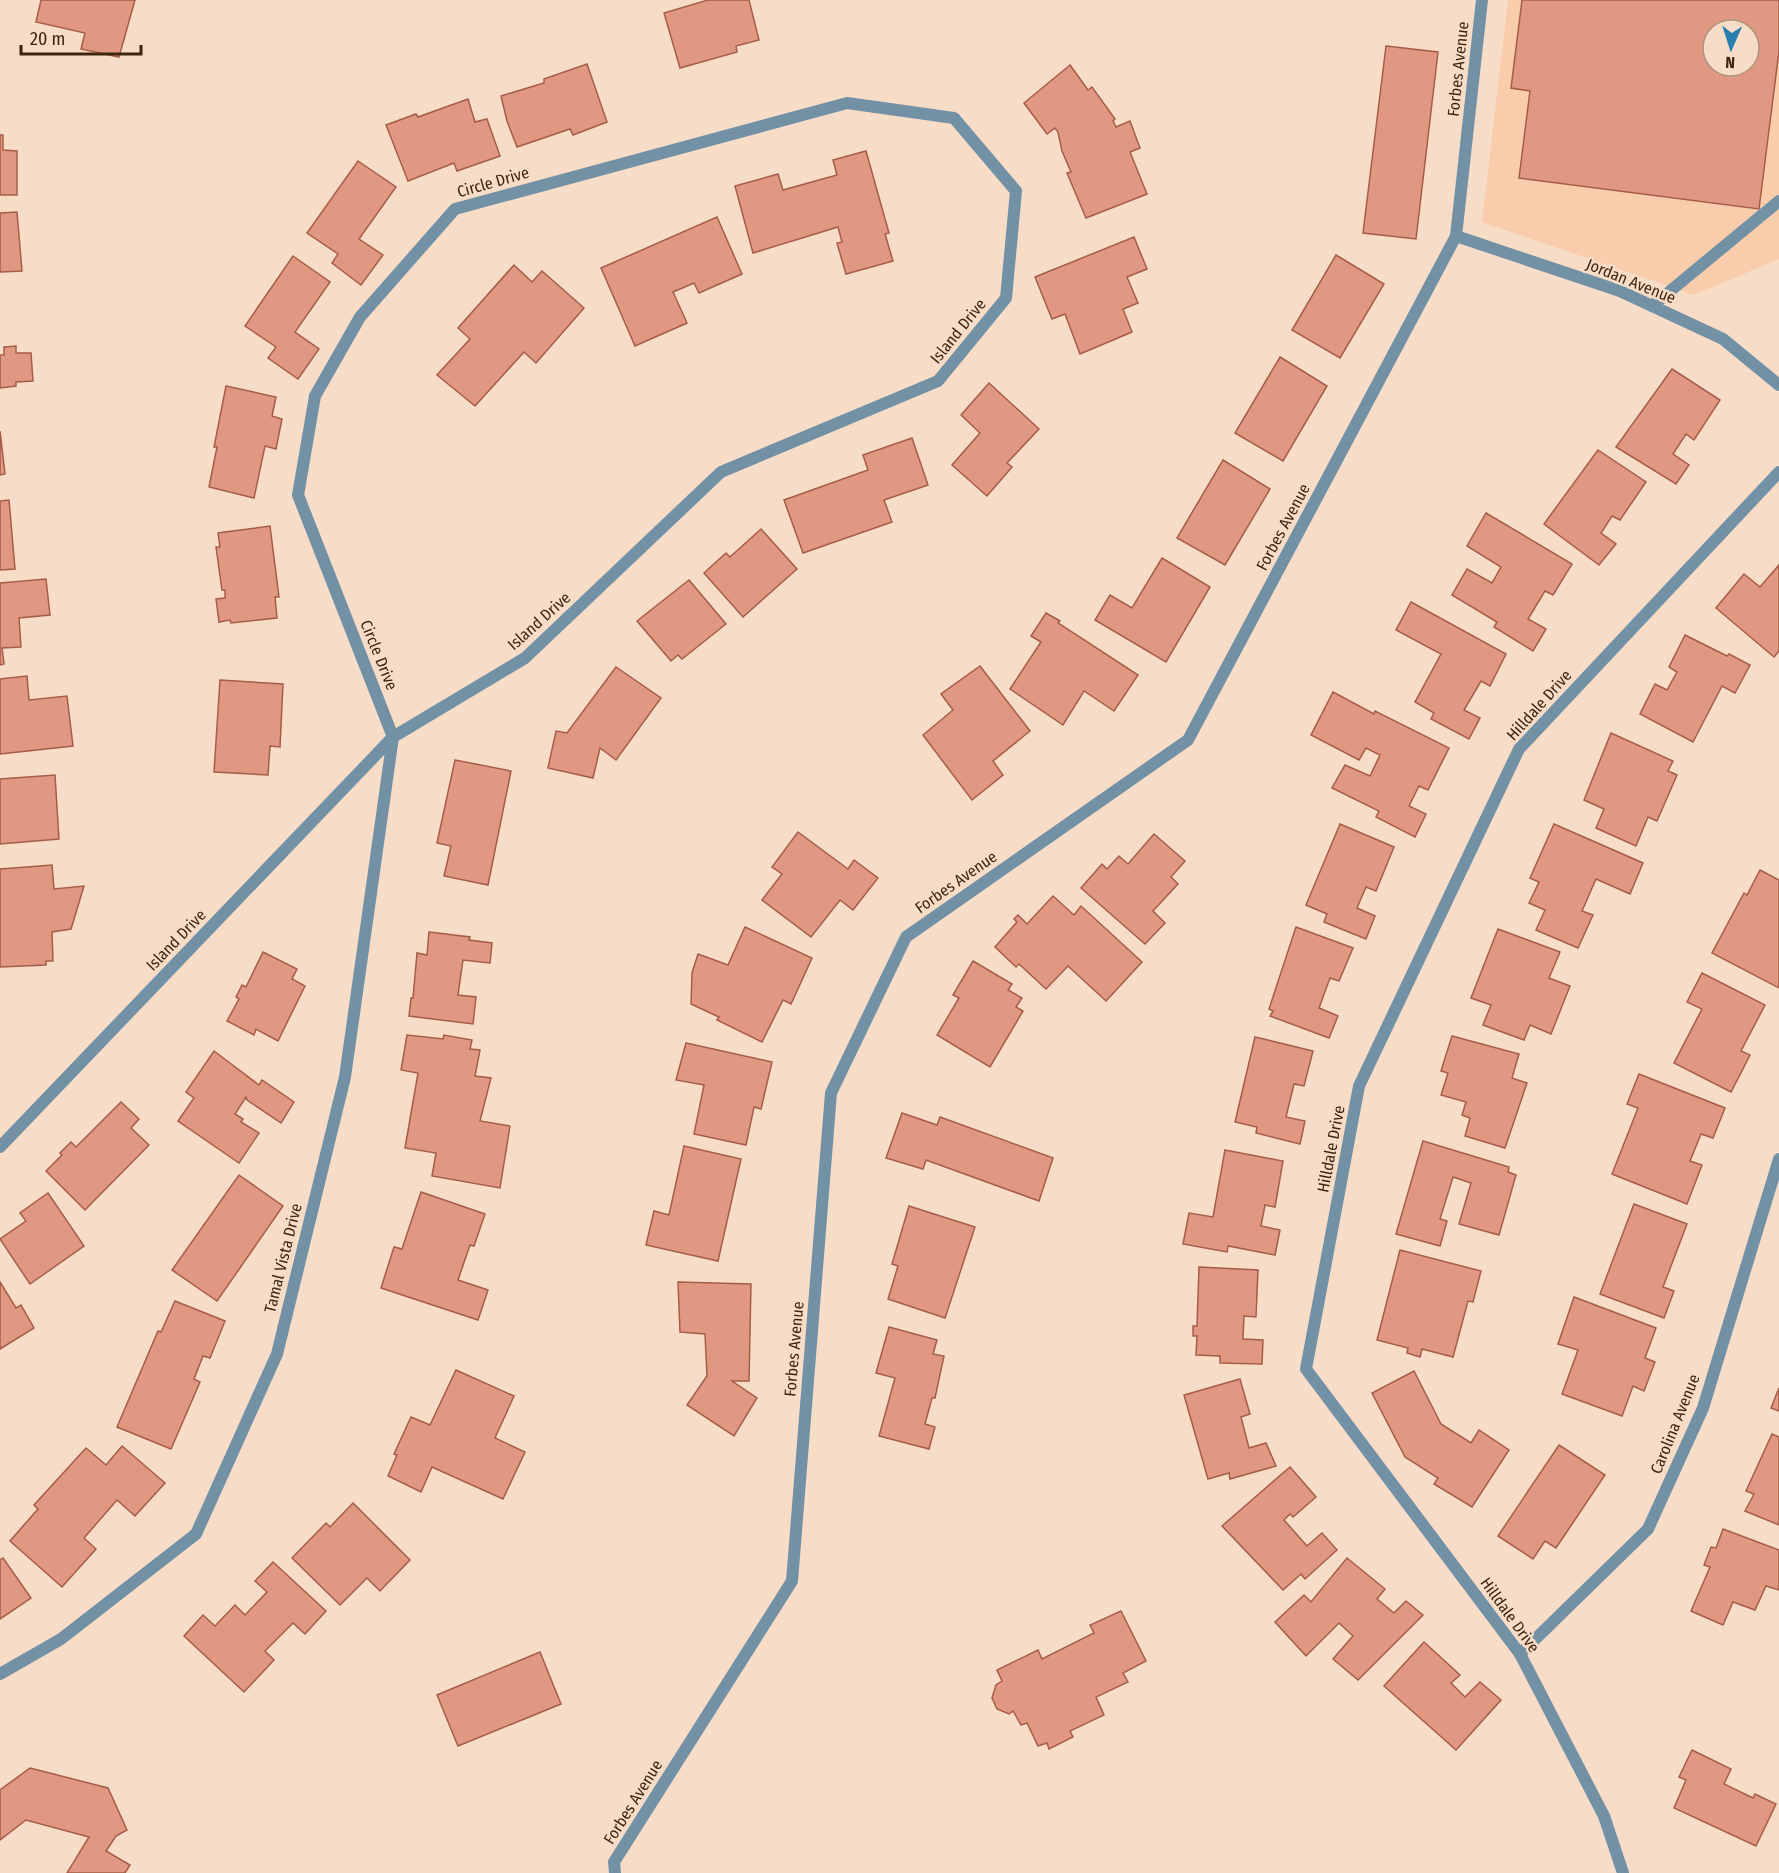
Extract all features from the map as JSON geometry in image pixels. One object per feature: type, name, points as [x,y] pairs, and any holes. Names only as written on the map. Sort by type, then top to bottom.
[{"type":"street","name":"Forbes Avenue","points":[[615,1873],[614,1862],[792,1581],[831,1093],[906,937],[1188,740],[1456,236],[1482,0]]},
{"type":"street","name":"Circle Drive","points":[[393,737],[298,495],[315,396],[360,317],[455,209],[847,103],[954,118],[1016,191]]},
{"type":"street","name":"Island Drive","points":[[0,1147],[393,737],[525,658],[721,472],[938,381],[1006,298],[1016,191]]},
{"type":"street","points":[[1652,306],[1779,201]]},
{"type":"street","name":"Jordan Avenue","points":[[1456,236],[1620,291],[1723,339],[1779,385]]},
{"type":"street","name":"Hilldale Drive","points":[[1623,1873],[1604,1816],[1520,1654],[1306,1369],[1359,1086],[1519,749],[1779,472]]},
{"type":"street","name":"Tamal Vista Drive","points":[[0,1674],[61,1639],[196,1534],[277,1354],[345,1077],[393,737]]},
{"type":"street","name":"Carolina Avenue","points":[[1520,1654],[1648,1529],[1703,1408],[1779,1159]]},
{"type":"shaded area","points":[[1508,0],[1779,0],[1779,259],[1694,295],[1482,222]]},
{"type":"building","points":[[41,0],[135,0],[119,57],[81,49],[85,33],[36,22]]},
{"type":"building","points":[[708,0],[749,0],[759,40],[736,46],[737,52],[680,68],[664,13]]},
{"type":"building","points":[[1522,0],[1779,0],[1779,51],[1759,209],[1519,178],[1530,91],[1511,88]]},
{"type":"building","points":[[1386,46],[1438,52],[1416,239],[1363,233]]},
{"type":"building","points":[[587,64],[607,122],[573,135],[570,129],[517,147],[501,96],[544,83],[544,79]]},
{"type":"building","points":[[1070,65],[1088,90],[1092,87],[1115,119],[1113,121],[1116,127],[1130,121],[1140,148],[1130,152],[1147,194],[1086,218],[1067,173],[1071,172],[1062,151],[1058,132],[1055,128],[1047,134],[1024,103]]},
{"type":"building","points":[[468,99],[475,122],[487,119],[500,156],[457,171],[454,163],[408,181],[386,125],[416,114],[418,117]]},
{"type":"building","points":[[0,135],[3,135],[3,150],[17,151],[17,195],[0,195]]},
{"type":"building","points":[[866,151],[889,233],[885,234],[893,261],[846,274],[837,243],[842,242],[838,227],[753,253],[735,186],[778,174],[783,190],[837,175],[833,160]]},
{"type":"building","points":[[358,161],[396,187],[359,239],[383,255],[361,285],[332,263],[338,254],[307,233]]},
{"type":"building","points":[[17,212],[22,271],[0,272],[0,213]]},
{"type":"building","points":[[717,217],[742,274],[699,293],[694,283],[673,292],[687,323],[635,346],[601,268]]},
{"type":"building","points":[[1134,237],[1147,269],[1127,277],[1138,303],[1123,309],[1132,332],[1080,354],[1065,314],[1052,319],[1035,277]]},
{"type":"building","points":[[1336,255],[1384,284],[1340,358],[1292,330]]},
{"type":"building","points":[[293,256],[330,282],[295,332],[319,349],[298,379],[268,358],[276,347],[245,326]]},
{"type":"building","points":[[514,265],[532,282],[542,271],[584,308],[536,363],[524,352],[475,406],[437,375],[470,339],[458,328]]},
{"type":"building","points":[[16,346],[16,353],[31,353],[33,381],[16,382],[16,386],[0,388],[0,355],[4,355],[4,347]]},
{"type":"building","points":[[1280,357],[1327,386],[1283,461],[1235,433]]},
{"type":"building","points":[[1672,369],[1720,400],[1694,440],[1686,434],[1673,454],[1689,465],[1676,484],[1616,447]]},
{"type":"building","points":[[989,383],[1039,429],[1007,463],[1012,467],[987,496],[952,465],[980,433],[961,415]]},
{"type":"building","points":[[226,386],[276,397],[272,416],[282,419],[276,449],[265,446],[254,498],[209,487]]},
{"type":"building","points":[[0,431],[5,474],[0,475]]},
{"type":"building","points":[[912,438],[928,485],[884,500],[892,522],[803,553],[784,500],[868,470],[863,455]]},
{"type":"building","points":[[1598,450],[1646,482],[1620,520],[1612,516],[1601,533],[1616,544],[1599,565],[1544,524]]},
{"type":"building","points":[[1223,460],[1270,489],[1225,565],[1177,538]]},
{"type":"building","points":[[9,500],[15,569],[0,570],[0,501]]},
{"type":"building","points":[[1486,513],[1572,564],[1553,595],[1545,591],[1528,619],[1546,629],[1533,651],[1494,627],[1497,622],[1452,595],[1467,569],[1492,583],[1501,567],[1467,546]]},
{"type":"building","points":[[270,526],[279,597],[275,597],[277,618],[231,623],[230,620],[219,622],[216,599],[225,598],[225,590],[222,590],[216,547],[220,547],[218,533]]},
{"type":"building","points":[[761,529],[797,569],[743,617],[704,573],[726,553],[730,557]]},
{"type":"building","points":[[1162,558],[1210,587],[1166,662],[1095,620],[1110,595],[1132,608]]},
{"type":"building","points":[[1779,565],[1779,651],[1774,657],[1716,608],[1744,574],[1760,587]]},
{"type":"building","points":[[46,579],[50,615],[19,618],[21,647],[2,648],[4,664],[0,665],[0,583]]},
{"type":"building","points":[[689,580],[726,624],[682,659],[678,655],[671,661],[637,621]]},
{"type":"building","points":[[1411,602],[1506,654],[1490,686],[1481,681],[1464,710],[1480,718],[1469,739],[1431,719],[1434,713],[1415,702],[1441,654],[1396,630]]},
{"type":"building","points":[[1046,613],[1138,675],[1114,711],[1084,691],[1063,725],[1010,689],[1041,642],[1031,636]]},
{"type":"building","points":[[1685,635],[1750,665],[1735,693],[1722,686],[1693,742],[1640,714],[1655,684],[1667,690],[1677,672],[1669,667]]},
{"type":"building","points":[[980,666],[1030,731],[993,761],[1003,775],[972,800],[923,735],[953,710],[941,694]]},
{"type":"building","points":[[616,667],[661,698],[616,760],[600,748],[593,778],[548,768],[556,731],[567,733]]},
{"type":"building","points":[[27,676],[29,700],[67,696],[73,746],[0,754],[0,679]]},
{"type":"building","points":[[220,680],[283,684],[280,747],[270,746],[268,775],[214,772]]},
{"type":"building","points":[[1333,692],[1374,714],[1375,711],[1449,748],[1428,790],[1419,786],[1409,806],[1426,814],[1415,837],[1376,817],[1379,811],[1332,788],[1345,765],[1370,776],[1380,755],[1366,748],[1359,760],[1311,735]]},
{"type":"building","points":[[1611,733],[1673,761],[1668,771],[1677,775],[1657,821],[1648,817],[1636,846],[1596,828],[1604,809],[1584,800]]},
{"type":"building","points":[[455,760],[511,771],[488,885],[444,876],[451,846],[437,843]]},
{"type":"building","points":[[55,775],[59,839],[0,844],[0,779]]},
{"type":"building","points":[[1340,824],[1394,847],[1376,891],[1366,887],[1357,908],[1375,916],[1366,939],[1324,922],[1327,914],[1306,905]]},
{"type":"building","points":[[1554,824],[1643,863],[1630,894],[1596,879],[1582,911],[1593,915],[1578,948],[1536,930],[1545,910],[1529,903],[1539,882],[1530,878]]},
{"type":"building","points":[[798,832],[848,869],[854,860],[878,878],[853,910],[840,900],[811,937],[762,900],[782,874],[772,867]]},
{"type":"building","points":[[1154,834],[1185,861],[1171,877],[1178,884],[1153,911],[1165,923],[1145,944],[1081,888],[1102,864],[1107,869],[1119,856],[1128,864]]},
{"type":"building","points":[[52,865],[54,889],[84,886],[71,929],[52,932],[53,961],[46,961],[46,965],[0,967],[0,869]]},
{"type":"building","points":[[1760,870],[1779,880],[1779,988],[1712,953],[1744,893],[1747,895]]},
{"type":"building","points":[[1053,896],[1074,915],[1081,906],[1142,962],[1106,1001],[1068,966],[1046,989],[1019,964],[1016,967],[995,947],[1017,922],[1014,919],[1018,915],[1027,924]]},
{"type":"building","points":[[745,927],[812,958],[791,1004],[783,1000],[762,1042],[717,1020],[719,1017],[691,1004],[692,973],[698,954],[728,965]]},
{"type":"building","points":[[1296,927],[1353,948],[1339,981],[1330,978],[1319,1008],[1338,1016],[1329,1038],[1270,1016],[1273,1011],[1269,1009]]},
{"type":"building","points":[[1498,929],[1560,952],[1549,978],[1570,986],[1551,1034],[1530,1025],[1524,1040],[1483,1025],[1491,1005],[1471,998]]},
{"type":"building","points":[[429,932],[470,937],[469,940],[492,943],[490,963],[463,960],[458,995],[476,997],[473,1024],[409,1016],[417,953],[427,955]]},
{"type":"building","points":[[263,952],[297,969],[292,979],[305,986],[278,1041],[256,1029],[254,1035],[227,1021],[239,999],[236,997],[242,985],[246,987]]},
{"type":"building","points":[[973,961],[1012,984],[1008,990],[1022,998],[1016,1007],[1023,1011],[990,1067],[937,1035],[959,998],[953,995]]},
{"type":"building","points":[[1702,973],[1765,1005],[1741,1051],[1750,1055],[1731,1092],[1674,1063],[1702,1009],[1687,1002]]},
{"type":"building","points":[[407,1035],[443,1039],[444,1035],[472,1040],[470,1049],[480,1050],[475,1076],[491,1078],[480,1121],[510,1126],[500,1188],[432,1176],[436,1153],[405,1148],[418,1073],[401,1070]]},
{"type":"building","points":[[1452,1036],[1519,1054],[1512,1078],[1527,1083],[1505,1148],[1465,1136],[1470,1118],[1462,1115],[1466,1102],[1441,1095],[1448,1073],[1441,1071]]},
{"type":"building","points":[[1255,1037],[1313,1051],[1304,1086],[1294,1084],[1286,1117],[1305,1121],[1300,1144],[1256,1133],[1257,1127],[1235,1122]]},
{"type":"building","points":[[686,1043],[772,1062],[761,1109],[754,1107],[746,1145],[694,1134],[704,1085],[676,1080]]},
{"type":"building","points":[[214,1051],[259,1085],[262,1080],[294,1102],[281,1123],[247,1100],[246,1097],[235,1114],[243,1119],[241,1122],[259,1133],[239,1163],[178,1121],[194,1098],[186,1092]]},
{"type":"building","points":[[1639,1074],[1725,1108],[1713,1138],[1701,1134],[1690,1161],[1702,1165],[1687,1204],[1612,1174],[1638,1108],[1627,1104]]},
{"type":"building","points":[[121,1102],[139,1119],[131,1128],[149,1145],[85,1210],[46,1171],[71,1142],[76,1147]]},
{"type":"building","points":[[902,1113],[937,1125],[940,1117],[1053,1158],[1039,1201],[926,1160],[923,1169],[886,1158]]},
{"type":"building","points":[[1423,1141],[1509,1167],[1508,1172],[1516,1175],[1499,1235],[1459,1224],[1471,1183],[1453,1177],[1440,1219],[1447,1221],[1440,1246],[1396,1234]]},
{"type":"building","points":[[684,1146],[741,1159],[718,1261],[646,1245],[654,1211],[669,1215]]},
{"type":"building","points":[[1225,1150],[1283,1161],[1275,1207],[1265,1205],[1261,1226],[1280,1230],[1275,1255],[1228,1246],[1227,1252],[1183,1244],[1189,1213],[1213,1217]]},
{"type":"building","points":[[239,1175],[283,1206],[217,1301],[172,1270]]},
{"type":"building","points":[[421,1192],[485,1214],[474,1246],[470,1245],[458,1280],[488,1290],[478,1320],[381,1288],[394,1247],[402,1249]]},
{"type":"building","points":[[48,1193],[84,1246],[30,1284],[0,1239],[26,1221],[20,1213]]},
{"type":"building","points":[[1634,1204],[1687,1224],[1663,1287],[1674,1291],[1664,1318],[1600,1294]]},
{"type":"building","points":[[909,1206],[975,1227],[945,1318],[888,1299],[898,1266],[892,1264]]},
{"type":"building","points":[[1400,1250],[1481,1271],[1473,1302],[1468,1301],[1453,1357],[1422,1349],[1420,1357],[1407,1353],[1408,1348],[1377,1340]]},
{"type":"building","points":[[1199,1267],[1258,1270],[1256,1317],[1244,1316],[1243,1339],[1263,1340],[1262,1364],[1220,1363],[1220,1356],[1196,1355],[1197,1336],[1193,1336],[1193,1326],[1197,1326]]},
{"type":"building","points":[[0,1282],[16,1308],[21,1305],[34,1328],[0,1349]]},
{"type":"building","points":[[678,1282],[751,1284],[749,1381],[732,1381],[757,1398],[734,1436],[687,1405],[707,1376],[705,1334],[680,1332]]},
{"type":"building","points":[[1574,1297],[1656,1328],[1645,1358],[1655,1362],[1644,1391],[1633,1386],[1622,1416],[1562,1394],[1578,1350],[1558,1344]]},
{"type":"building","points":[[175,1301],[225,1321],[210,1358],[203,1356],[194,1379],[200,1382],[171,1449],[117,1427],[158,1331],[161,1332]]},
{"type":"building","points":[[889,1327],[937,1340],[933,1354],[944,1356],[935,1398],[932,1398],[925,1424],[935,1427],[929,1449],[879,1436],[895,1378],[876,1373]]},
{"type":"building","points":[[456,1370],[514,1396],[495,1438],[525,1452],[503,1499],[432,1467],[421,1492],[388,1476],[397,1455],[394,1454],[411,1417],[430,1425]]},
{"type":"building","points":[[1414,1371],[1441,1424],[1471,1443],[1479,1430],[1509,1450],[1472,1507],[1434,1484],[1438,1478],[1405,1457],[1372,1393]]},
{"type":"building","points":[[1240,1379],[1250,1414],[1241,1417],[1249,1448],[1266,1443],[1276,1466],[1230,1479],[1229,1473],[1208,1479],[1184,1395]]},
{"type":"building","points":[[1779,1388],[1779,1411],[1771,1408]]},
{"type":"building","points":[[1772,1434],[1779,1437],[1779,1525],[1745,1511],[1754,1494],[1746,1491]]},
{"type":"building","points":[[1559,1445],[1605,1475],[1556,1548],[1545,1541],[1533,1559],[1498,1536]]},
{"type":"building","points":[[122,1446],[165,1483],[135,1516],[117,1500],[84,1538],[96,1549],[62,1587],[10,1541],[38,1509],[34,1505],[86,1448],[106,1465]]},
{"type":"building","points":[[1290,1467],[1316,1497],[1293,1517],[1290,1514],[1284,1520],[1307,1546],[1322,1533],[1337,1550],[1305,1579],[1301,1574],[1283,1590],[1222,1526]]},
{"type":"building","points":[[353,1503],[410,1560],[380,1591],[367,1578],[340,1605],[292,1558],[326,1523],[330,1527]]},
{"type":"building","points":[[1723,1529],[1779,1550],[1779,1590],[1766,1586],[1755,1610],[1733,1602],[1723,1625],[1691,1611],[1710,1567],[1704,1565],[1711,1547],[1716,1548]]},
{"type":"building","points":[[3,1558],[31,1598],[0,1619],[0,1560]]},
{"type":"building","points":[[1347,1558],[1385,1589],[1377,1599],[1394,1613],[1406,1601],[1423,1615],[1358,1680],[1333,1659],[1353,1636],[1339,1623],[1306,1656],[1275,1622],[1304,1595],[1311,1602]]},
{"type":"building","points":[[273,1562],[326,1611],[305,1634],[293,1623],[265,1651],[274,1660],[244,1692],[184,1636],[203,1615],[215,1626],[235,1605],[245,1615],[267,1592],[255,1581]]},
{"type":"building","points":[[1121,1611],[1146,1661],[1123,1673],[1128,1682],[1096,1697],[1104,1715],[1070,1731],[1073,1737],[1049,1749],[1047,1743],[1038,1746],[1027,1723],[1021,1725],[1013,1711],[1009,1714],[997,1709],[992,1698],[996,1685],[1002,1681],[997,1670],[1038,1650],[1042,1659],[1094,1633],[1090,1625]]},
{"type":"building","points":[[1424,1642],[1460,1675],[1451,1683],[1465,1697],[1480,1682],[1501,1700],[1456,1750],[1384,1686]]},
{"type":"building","points":[[540,1652],[561,1704],[458,1746],[437,1695]]},
{"type":"building","points":[[1692,1750],[1731,1769],[1724,1784],[1753,1798],[1755,1794],[1776,1804],[1756,1846],[1674,1808],[1686,1780],[1679,1777]]},
{"type":"building","points":[[30,1768],[108,1788],[127,1830],[116,1836],[106,1851],[130,1865],[125,1873],[67,1873],[89,1837],[26,1820],[0,1840],[0,1790]]}]
